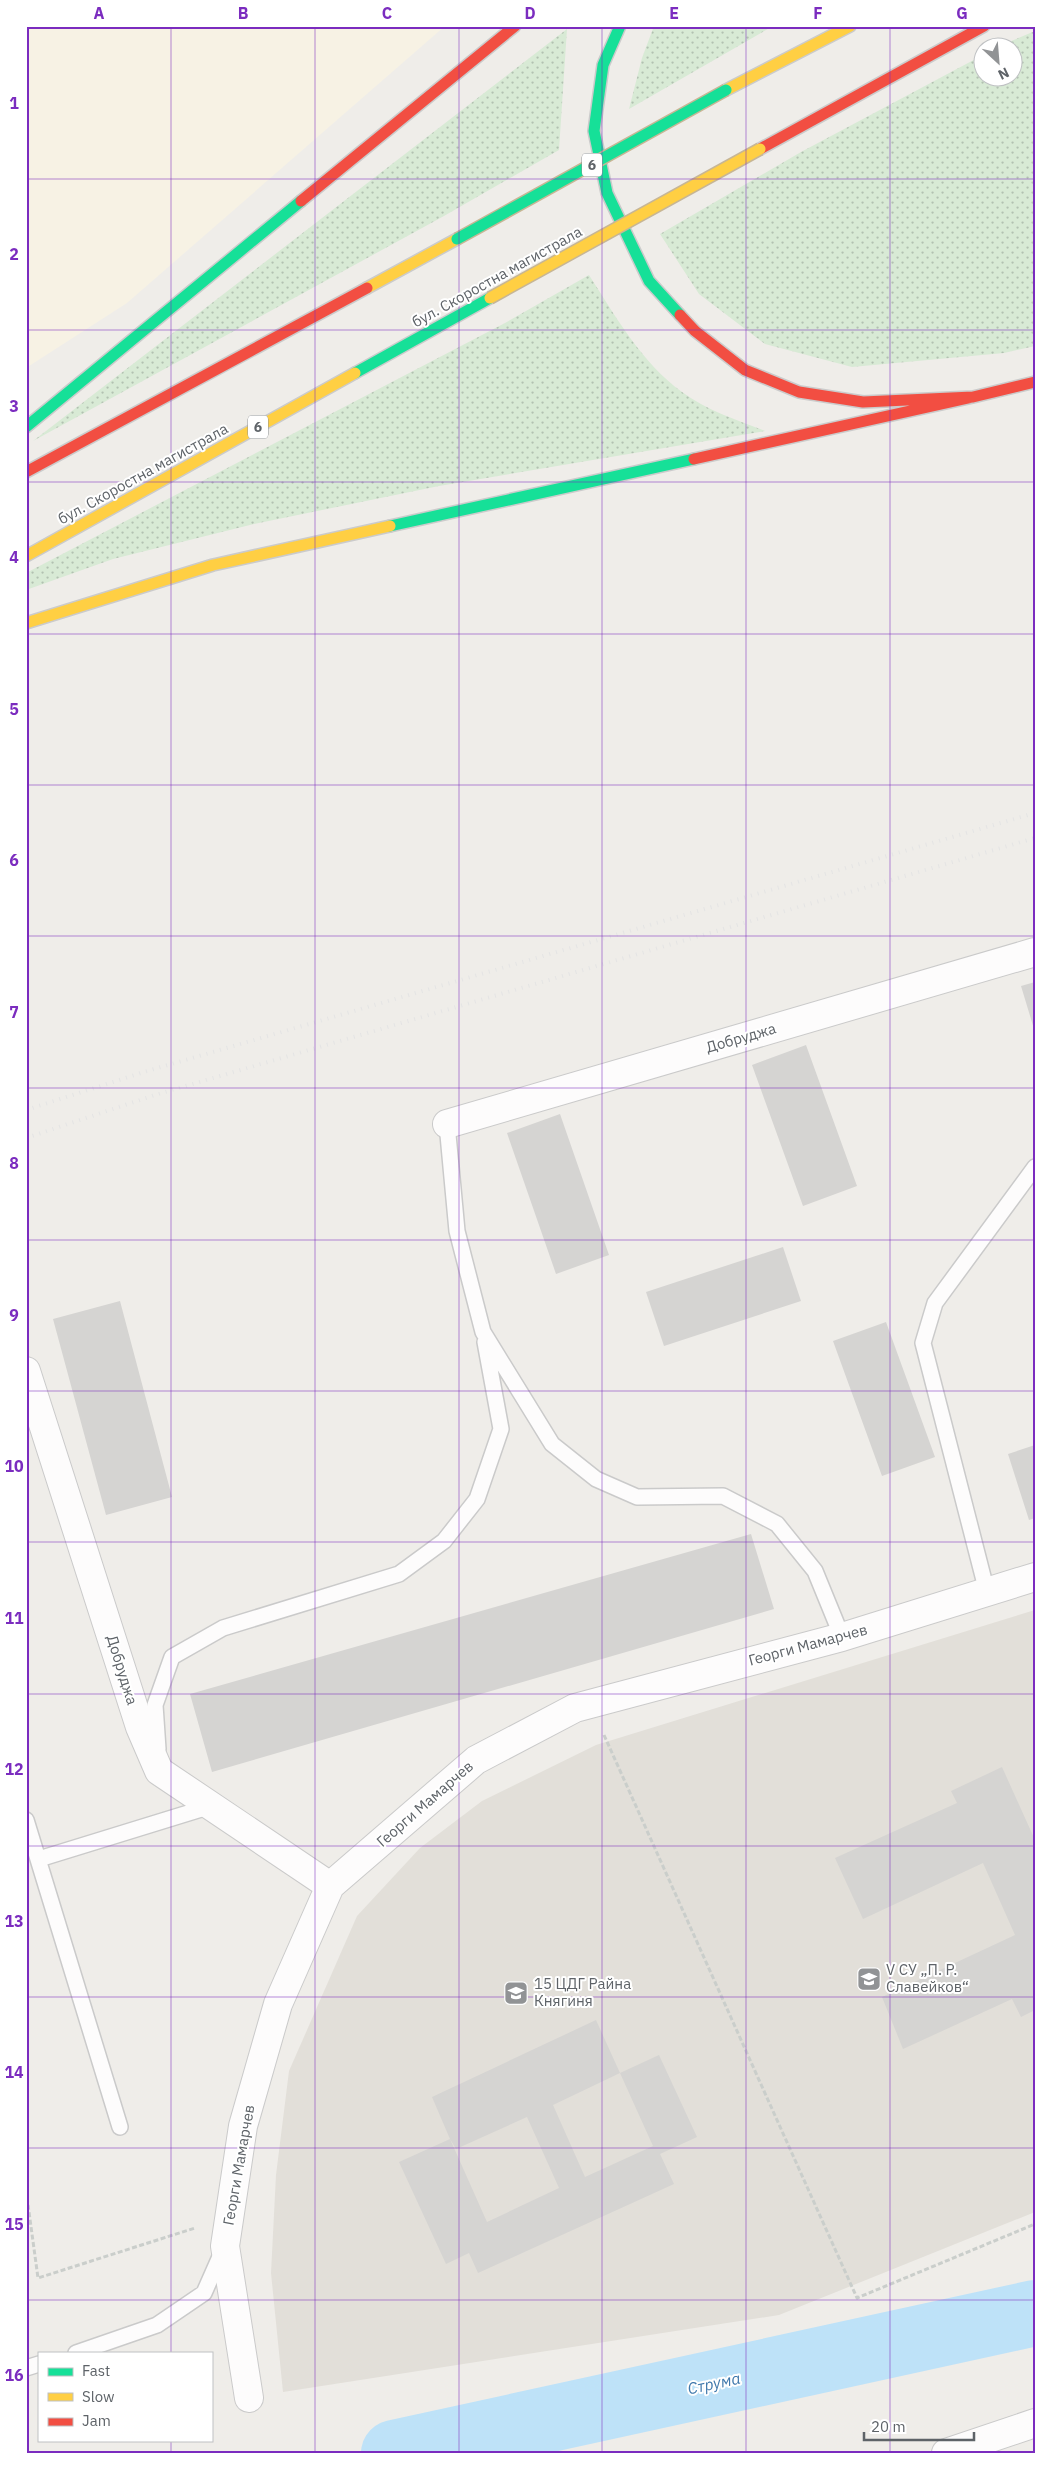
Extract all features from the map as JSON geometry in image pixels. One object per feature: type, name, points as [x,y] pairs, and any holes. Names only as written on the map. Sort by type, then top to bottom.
[{"type":"main road","points":[[26,427],[498,38],[516,26]]},
{"type":"main road","points":[[620,26],[602,65],[594,131],[607,193],[649,281],[695,332],[745,370],[799,392],[863,402],[973,397]]},
{"type":"main road","name":"6","points":[[26,472],[457,239],[726,90],[850,26]]},
{"type":"main road","name":"бул. Скоростна магистрала","points":[[26,556],[984,26]]},
{"type":"main road","points":[[26,624],[213,565],[1035,382]]},
{"type":"street","name":"Добруджа","points":[[447,1124],[1035,952]]},
{"type":"street","name":"Добруджа","points":[[26,1372],[140,1727],[159,1771]]},
{"type":"street","name":"Георги Мамарчев","points":[[249,2398],[225,2246],[243,2126],[278,2004],[330,1886],[476,1760],[575,1708],[842,1637],[1035,1577]]},
{"type":"street","points":[[159,1771],[330,1886]]},
{"type":"street","points":[[946,2453],[1035,2422]]},
{"type":"lane","points":[[159,1771],[155,1705],[172,1658],[223,1628],[399,1574],[444,1541],[477,1499],[501,1429],[483,1332],[458,1231],[447,1124]]},
{"type":"lane","points":[[988,1592],[923,1343],[935,1303],[1035,1167]]},
{"type":"lane","points":[[483,1332],[552,1444],[596,1479],[637,1497],[723,1496],[777,1524],[815,1571],[842,1637]]},
{"type":"lane","points":[[39,1859],[211,1806]]},
{"type":"lane","points":[[26,1820],[120,2127]]},
{"type":"lane","points":[[79,2352],[157,2325],[204,2293],[225,2246]]},
{"type":"lane","points":[[26,2368],[38,2364]]},
{"type":"path","points":[[590,1704],[857,2298],[1035,2224]]},
{"type":"path","points":[[26,2190],[38,2278],[229,2217]]},
{"type":"shaded area","points":[[26,26],[445,26],[127,303],[26,368]]},
{"type":"shaded area","points":[[1035,1610],[1035,2212],[779,2315],[283,2392],[271,2273],[276,2175],[289,2071],[357,1916],[420,1848],[482,1801],[596,1745]]},
{"type":"green space","points":[[654,26],[773,26],[629,109],[642,58]]},
{"type":"green space","points":[[567,29],[559,150],[444,216],[33,441]]},
{"type":"green space","points":[[1035,31],[1035,346],[1004,353],[852,367],[765,344],[699,294],[660,234],[801,152],[974,60],[974,88],[1024,88],[1024,38],[1018,38]]},
{"type":"green space","points":[[589,275],[630,338],[667,380],[701,404],[765,431],[439,486],[254,524],[113,559],[26,590],[26,573],[505,323]]},
{"type":"building","points":[[1035,982],[1035,1029],[1034,1029],[1021,986]]},
{"type":"building","points":[[806,1045],[857,1186],[803,1206],[752,1065]]},
{"type":"building","points":[[560,1114],[609,1255],[556,1274],[507,1133]]},
{"type":"building","points":[[783,1247],[801,1301],[664,1346],[646,1292]]},
{"type":"building","points":[[120,1301],[172,1497],[106,1515],[53,1319]]},
{"type":"building","points":[[886,1322],[935,1457],[882,1476],[833,1341]]},
{"type":"building","points":[[1035,1445],[1035,1518],[1029,1520],[1008,1454]]},
{"type":"building","points":[[751,1534],[774,1609],[212,1772],[190,1694]]},
{"type":"building","points":[[1002,1767],[1035,1840],[1035,2010],[1021,2017],[1012,1999],[903,2049],[882,1997],[1015,1935],[983,1863],[863,1919],[835,1858],[957,1803],[951,1791]]},
{"type":"building","points":[[596,2020],[620,2073],[659,2055],[697,2137],[660,2154],[674,2184],[478,2273],[469,2253],[446,2264],[399,2162],[450,2139],[432,2097]],"holes":[[[620,2073],[653,2146],[585,2177],[553,2105]],[[527,2117],[559,2188],[487,2222],[450,2139],[456,2149]]]},
{"type":"waterway","name":"Струма","points":[[394,2453],[1035,2313]]},
{"type":"railway","points":[[26,1110],[144,1072],[1035,813]]},
{"type":"railway","points":[[26,1138],[155,1095],[1035,838]]},
{"type":"traffic: fast","points":[[620,26],[603,65],[594,131],[607,193],[649,281],[680,315]]},
{"type":"traffic: fast","points":[[457,239],[726,90]]},
{"type":"traffic: fast","points":[[26,427],[301,201]]},
{"type":"traffic: fast","points":[[355,373],[490,298]]},
{"type":"traffic: fast","points":[[390,526],[694,459]]},
{"type":"traffic: slow","points":[[726,90],[850,26]]},
{"type":"traffic: slow","points":[[490,298],[760,149]]},
{"type":"traffic: slow","points":[[367,288],[457,239]]},
{"type":"traffic: slow","points":[[26,556],[355,373]]},
{"type":"traffic: slow","points":[[26,623],[213,565],[390,526]]},
{"type":"traffic: jam","points":[[301,201],[515,26]]},
{"type":"traffic: jam","points":[[760,149],[984,26]]},
{"type":"traffic: jam","points":[[26,472],[367,288]]},
{"type":"traffic: jam","points":[[680,315],[695,331],[745,370],[799,392],[863,402],[973,397],[1035,382]]},
{"type":"traffic: jam","points":[[694,459],[973,397]]},
{"type":"place","name":"V СУ „П. Р. Славейков“","points":[[869,1979]]},
{"type":"place","name":"15 ЦДГ Райна Княгиня","points":[[516,1993]]}]
